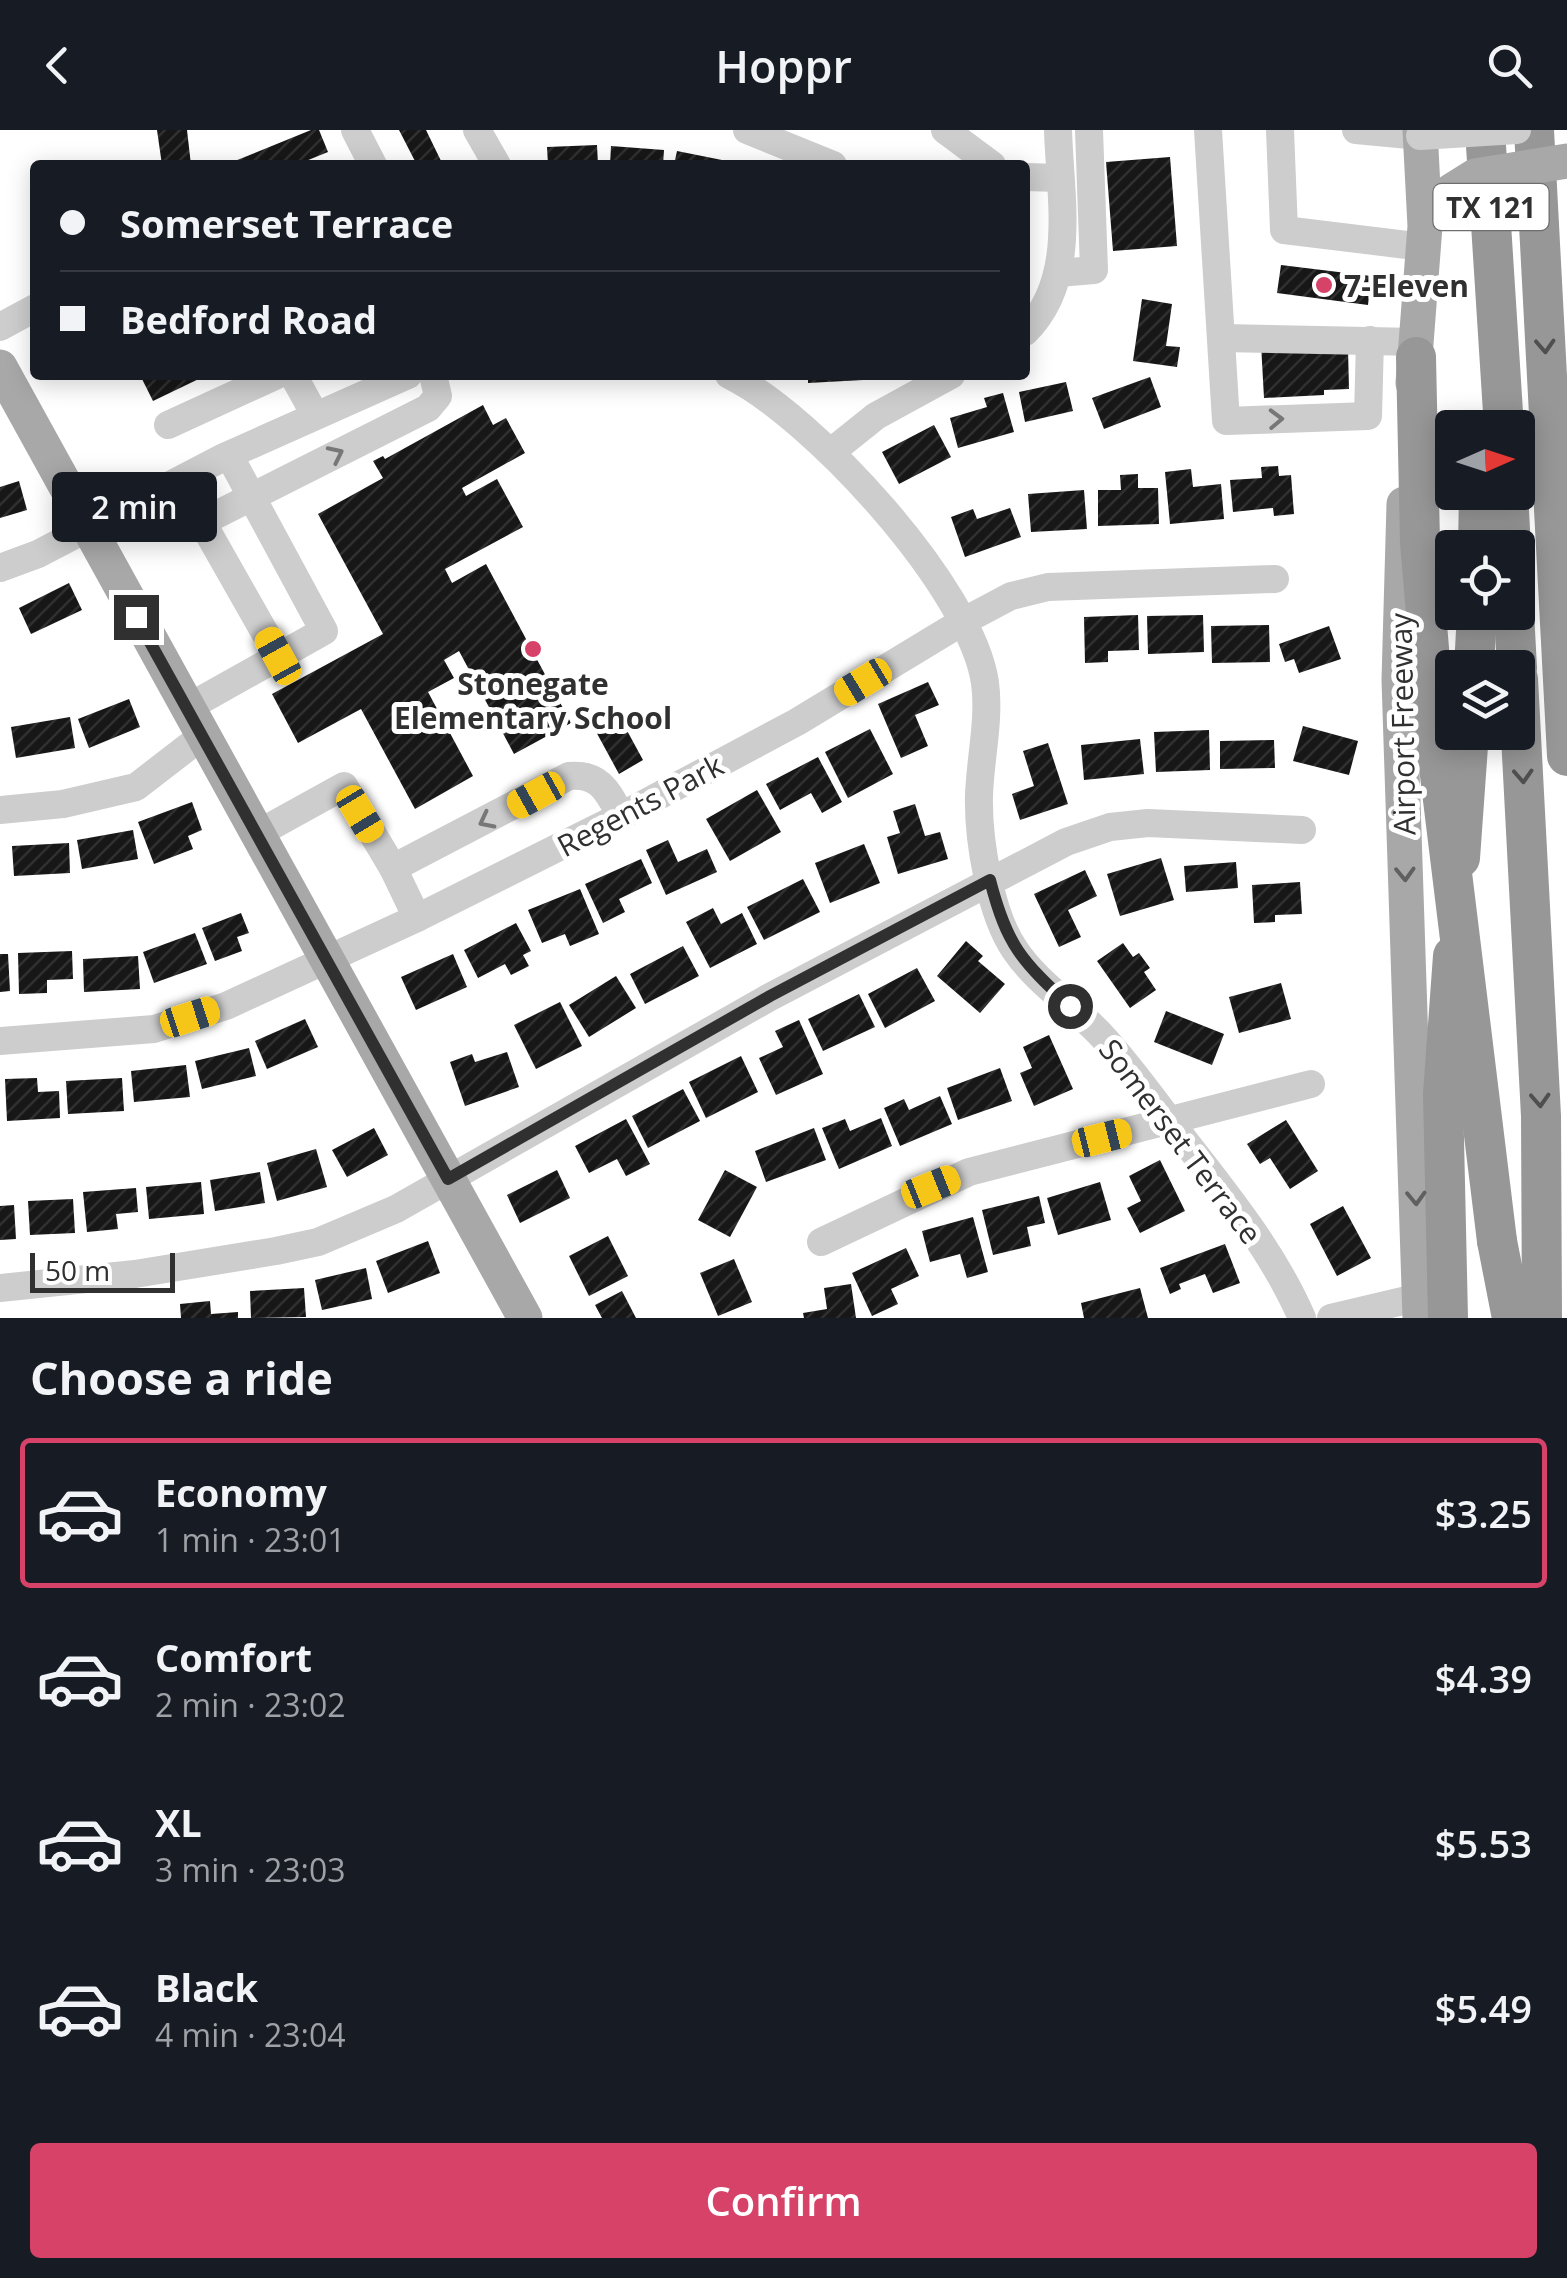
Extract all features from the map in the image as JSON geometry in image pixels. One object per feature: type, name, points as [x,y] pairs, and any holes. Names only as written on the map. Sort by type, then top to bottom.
[{"type":"highway","name":"TX 121","points":[[1484,130],[1503,410]]},
{"type":"highway","points":[[1534,130],[1567,756]]},
{"type":"highway","points":[[1479,410],[1480,346],[1496,284]]},
{"type":"highway","points":[[1416,349],[1420,542],[1439,767],[1497,1241],[1512,1318]]},
{"type":"highway","points":[[1429,1311],[1468,750]]},
{"type":"highway","points":[[1522,750],[1541,1116],[1542,1318]]},
{"type":"highway","points":[[1497,1241],[1499,1318]]},
{"type":"main road","name":"Airport Freeway","points":[[1420,133],[1424,236],[1400,542],[1399,680],[1429,1311]]},
{"type":"main road","points":[[1424,236],[1451,190],[1475,176],[1567,161]]},
{"type":"main road","points":[[0,368],[525,1318]]},
{"type":"street","points":[[355,130],[370,160]]},
{"type":"street","points":[[477,130],[494,160]]},
{"type":"street","points":[[747,130],[781,136],[824,160]]},
{"type":"street","points":[[945,130],[985,160]]},
{"type":"street","points":[[988,160],[991,130]]},
{"type":"street","points":[[1030,323],[1052,297],[1058,273],[1062,244],[1058,130]]},
{"type":"street","points":[[1058,273],[1094,270],[1089,130]]},
{"type":"street","points":[[1208,130],[1226,421],[1368,416],[1370,340]]},
{"type":"street","points":[[1280,130],[1284,230],[1424,236]]},
{"type":"street","points":[[1356,130],[1517,130]]},
{"type":"street","points":[[1030,177],[1060,178]]},
{"type":"street","points":[[0,326],[30,311]]},
{"type":"street","points":[[1222,338],[1370,340],[1416,349]]},
{"type":"street","points":[[168,426],[265,380]]},
{"type":"street","points":[[296,380],[315,415]]},
{"type":"street","points":[[0,568],[38,554],[228,455],[396,380]]},
{"type":"street","points":[[278,656],[202,522],[428,408],[438,396],[434,380]]},
{"type":"street","name":"Somerset Terrace","points":[[740,380],[808,430],[831,452],[938,578],[962,622],[984,680],[986,707],[979,798],[982,838],[1001,921],[1015,950],[1110,1044],[1240,1214],[1290,1290],[1302,1318]]},
{"type":"street","points":[[831,452],[876,416],[943,380]]},
{"type":"street","points":[[0,810],[64,804],[136,787],[195,722],[278,656],[324,631],[228,455]]},
{"type":"street","name":"Regents Park","points":[[0,1041],[154,1028],[226,1006],[417,918],[621,816],[796,722],[1011,596],[1048,587],[1275,579]]},
{"type":"street","points":[[392,868],[569,776],[584,774],[603,784],[621,816]]},
{"type":"street","points":[[257,834],[344,786],[417,918]]},
{"type":"street","points":[[0,1288],[135,1274],[318,1242],[396,1210],[770,996],[1066,842],[1110,827],[1148,823],[1302,830]]},
{"type":"street","points":[[820,1242],[969,1172],[1311,1084]]},
{"type":"street","points":[[1331,1318],[1429,1311]]},
{"type":"building","points":[[157,130],[187,130],[190,160],[161,160]]},
{"type":"building","points":[[311,130],[319,130],[328,152],[308,160],[237,160]]},
{"type":"building","points":[[399,130],[426,130],[441,160],[414,160]]},
{"type":"building","points":[[597,145],[598,160],[548,160],[547,147]]},
{"type":"building","points":[[611,146],[664,150],[663,160],[610,160]]},
{"type":"building","points":[[677,151],[722,160],[675,160]]},
{"type":"building","points":[[1170,157],[1177,246],[1113,251],[1106,162]]},
{"type":"building","name":"7-Eleven","points":[[1281,265],[1371,276],[1368,305],[1277,293]]},
{"type":"building","points":[[1142,299],[1172,304],[1166,346],[1180,347],[1177,367],[1133,361]]},
{"type":"building","points":[[1261,344],[1348,349],[1349,389],[1324,390],[1324,395],[1264,398]]},
{"type":"building","points":[[1150,377],[1161,407],[1104,429],[1092,398]]},
{"type":"building","points":[[142,380],[197,380],[153,401]]},
{"type":"building","points":[[808,380],[863,380],[808,383]]},
{"type":"building","points":[[1066,382],[1073,411],[1025,422],[1019,392]]},
{"type":"building","points":[[1003,393],[1014,432],[958,448],[950,418],[987,407],[984,398]]},
{"type":"building","points":[[483,405],[493,425],[506,418],[525,453],[462,488],[466,496],[497,479],[523,527],[445,569],[452,583],[486,564],[571,723],[514,754],[459,651],[444,660],[454,678],[428,692],[473,776],[415,809],[361,709],[298,743],[272,694],[383,634],[318,514],[383,478],[373,461],[383,456],[385,459]]},
{"type":"building","points":[[934,425],[951,457],[899,484],[882,452]]},
{"type":"building","points":[[1278,466],[1279,476],[1291,475],[1294,514],[1274,516],[1273,508],[1233,512],[1230,480],[1262,478],[1261,467]]},
{"type":"building","points":[[1191,469],[1193,487],[1221,484],[1224,519],[1170,524],[1165,472]]},
{"type":"building","points":[[1138,474],[1138,488],[1158,488],[1159,524],[1098,526],[1098,490],[1121,490],[1120,475]]},
{"type":"building","points":[[19,481],[27,510],[0,518],[0,487]]},
{"type":"building","points":[[1084,490],[1087,529],[1031,532],[1028,494]]},
{"type":"building","points":[[1010,508],[1021,537],[965,557],[951,517],[973,509],[977,519]]},
{"type":"building","points":[[69,583],[82,610],[31,634],[19,608]]},
{"type":"building","points":[[1138,615],[1139,650],[1108,651],[1108,662],[1085,663],[1084,617]]},
{"type":"building","points":[[1203,615],[1204,652],[1148,654],[1147,616]]},
{"type":"building","points":[[1269,625],[1270,662],[1212,663],[1211,626]]},
{"type":"building","points":[[1329,626],[1341,659],[1299,673],[1294,659],[1285,662],[1279,644]]},
{"type":"building","points":[[928,682],[939,705],[915,715],[928,746],[901,758],[878,704]]},
{"type":"building","points":[[129,699],[140,727],[89,748],[78,719]]},
{"type":"building","points":[[618,714],[643,760],[619,774],[594,728]]},
{"type":"building","points":[[70,717],[75,748],[16,758],[11,727]]},
{"type":"building","points":[[1303,726],[1358,741],[1349,775],[1293,761]]},
{"type":"building","points":[[870,729],[893,774],[848,798],[825,752]]},
{"type":"building","points":[[1209,730],[1210,770],[1156,772],[1154,732]]},
{"type":"building","points":[[1140,739],[1144,774],[1084,780],[1081,745]]},
{"type":"building","points":[[1274,740],[1275,768],[1220,769],[1220,741]]},
{"type":"building","points":[[1048,743],[1068,804],[1020,820],[1012,794],[1034,786],[1023,751]]},
{"type":"building","points":[[818,757],[842,802],[822,813],[811,793],[780,810],[766,784]]},
{"type":"building","points":[[757,790],[781,832],[730,861],[706,819]]},
{"type":"building","points":[[192,802],[202,830],[188,836],[193,849],[154,864],[138,822]]},
{"type":"building","points":[[915,804],[925,836],[940,832],[948,859],[898,874],[887,837],[900,833],[893,811]]},
{"type":"building","points":[[133,830],[138,859],[82,869],[77,840]]},
{"type":"building","points":[[668,840],[678,862],[707,849],[717,872],[666,895],[646,850]]},
{"type":"building","points":[[69,843],[70,873],[14,876],[12,846]]},
{"type":"building","points":[[864,844],[880,883],[830,903],[815,863]]},
{"type":"building","points":[[1161,858],[1174,900],[1120,916],[1107,874]]},
{"type":"building","points":[[641,859],[652,883],[619,899],[625,912],[603,923],[585,884]]},
{"type":"building","points":[[1236,862],[1238,888],[1186,892],[1184,866]]},
{"type":"building","points":[[1085,870],[1097,896],[1068,910],[1081,937],[1059,947],[1034,894]]},
{"type":"building","points":[[803,879],[820,912],[764,940],[747,907]]},
{"type":"building","points":[[1300,882],[1302,914],[1275,915],[1275,922],[1254,923],[1252,885]]},
{"type":"building","points":[[580,889],[599,934],[570,946],[565,934],[542,943],[528,910]]},
{"type":"building","points":[[713,908],[721,924],[742,913],[757,944],[710,968],[686,922]]},
{"type":"building","points":[[241,913],[249,933],[237,937],[242,951],[215,961],[202,928]]},
{"type":"building","points":[[516,923],[531,951],[523,955],[529,966],[511,975],[505,964],[478,978],[464,950]]},
{"type":"building","points":[[195,933],[207,964],[154,983],[143,952]]},
{"type":"building","points":[[966,941],[983,956],[978,961],[1005,984],[980,1013],[937,976]]},
{"type":"building","points":[[1123,943],[1133,957],[1139,953],[1150,968],[1144,972],[1156,990],[1130,1008],[1097,961]]},
{"type":"building","points":[[683,946],[699,976],[645,1004],[630,974]]},
{"type":"building","points":[[72,951],[73,979],[47,980],[47,993],[19,994],[18,953]]},
{"type":"building","points":[[0,954],[8,954],[10,991],[0,992]]},
{"type":"building","points":[[453,954],[467,987],[416,1010],[401,977]]},
{"type":"building","points":[[138,956],[140,989],[84,992],[83,959]]},
{"type":"building","points":[[917,968],[935,1001],[885,1028],[868,994]]},
{"type":"building","points":[[616,976],[636,1008],[589,1037],[569,1005]]},
{"type":"building","points":[[1281,983],[1291,1019],[1239,1033],[1229,997]]},
{"type":"building","points":[[859,994],[875,1027],[823,1051],[808,1019]]},
{"type":"building","points":[[560,1002],[582,1046],[536,1069],[514,1025]]},
{"type":"building","points":[[1166,1011],[1224,1034],[1212,1065],[1154,1042]]},
{"type":"building","points":[[305,1019],[318,1047],[267,1069],[255,1041]]},
{"type":"building","points":[[799,1020],[823,1074],[776,1095],[759,1058],[783,1047],[775,1031]]},
{"type":"building","points":[[1049,1035],[1073,1089],[1034,1106],[1020,1073],[1032,1068],[1023,1047]]},
{"type":"building","points":[[249,1048],[256,1076],[202,1089],[195,1061]]},
{"type":"building","points":[[507,1052],[519,1087],[465,1106],[450,1062],[472,1054],[475,1062]]},
{"type":"building","points":[[741,1056],[758,1092],[706,1118],[689,1082]]},
{"type":"building","points":[[186,1065],[190,1097],[134,1102],[131,1071]]},
{"type":"building","points":[[1000,1068],[1012,1101],[958,1120],[947,1088]]},
{"type":"building","points":[[37,1078],[38,1092],[59,1091],[60,1118],[7,1121],[5,1079]]},
{"type":"building","points":[[122,1078],[124,1111],[68,1114],[66,1081]]},
{"type":"building","points":[[683,1089],[700,1121],[648,1148],[632,1116]]},
{"type":"building","points":[[940,1096],[952,1124],[900,1146],[884,1108],[904,1099],[909,1110]]},
{"type":"building","points":[[881,1118],[892,1146],[839,1169],[822,1128],[845,1119],[850,1131]]},
{"type":"building","points":[[626,1119],[650,1164],[626,1176],[617,1159],[589,1173],[575,1146]]},
{"type":"building","points":[[1286,1120],[1318,1171],[1290,1189],[1270,1158],[1260,1164],[1247,1144]]},
{"type":"building","points":[[374,1128],[388,1155],[347,1177],[332,1150]]},
{"type":"building","points":[[814,1128],[826,1160],[766,1182],[755,1151]]},
{"type":"building","points":[[316,1149],[327,1187],[277,1201],[267,1163]]},
{"type":"building","points":[[1160,1160],[1185,1211],[1140,1233],[1127,1208],[1141,1201],[1129,1176]]},
{"type":"building","points":[[557,1170],[570,1198],[520,1223],[507,1195]]},
{"type":"building","points":[[725,1170],[757,1187],[730,1237],[698,1220]]},
{"type":"building","points":[[260,1172],[265,1203],[215,1211],[210,1180]]},
{"type":"building","points":[[201,1182],[204,1214],[149,1219],[146,1187]]},
{"type":"building","points":[[1100,1182],[1111,1220],[1058,1235],[1047,1198]]},
{"type":"building","points":[[136,1188],[138,1212],[116,1214],[118,1229],[87,1232],[83,1192]]},
{"type":"building","points":[[1039,1196],[1045,1223],[1027,1227],[1031,1246],[993,1255],[982,1210]]},
{"type":"building","points":[[73,1199],[75,1233],[30,1235],[28,1201]]},
{"type":"building","points":[[14,1205],[16,1239],[0,1240],[0,1206]]},
{"type":"building","points":[[1343,1206],[1371,1258],[1337,1276],[1310,1224]]},
{"type":"building","points":[[973,1217],[988,1272],[967,1278],[960,1254],[930,1262],[922,1231]]},
{"type":"building","points":[[608,1236],[628,1276],[589,1296],[569,1256]]},
{"type":"building","points":[[428,1241],[440,1273],[388,1293],[376,1261]]},
{"type":"building","points":[[1225,1244],[1240,1283],[1213,1293],[1205,1274],[1179,1284],[1181,1289],[1170,1294],[1160,1268]]},
{"type":"building","points":[[906,1248],[919,1276],[891,1289],[898,1304],[872,1316],[852,1273]]},
{"type":"building","points":[[734,1259],[752,1302],[718,1316],[700,1273]]},
{"type":"building","points":[[366,1268],[372,1299],[322,1310],[315,1280]]},
{"type":"building","points":[[851,1284],[856,1318],[804,1318],[803,1313],[827,1309],[824,1288]]},
{"type":"building","points":[[304,1288],[306,1317],[251,1318],[250,1291]]},
{"type":"building","points":[[1140,1288],[1148,1318],[1084,1318],[1081,1303]]},
{"type":"building","points":[[622,1291],[636,1318],[602,1318],[595,1305]]},
{"type":"building","points":[[210,1301],[211,1314],[238,1312],[238,1318],[181,1318],[180,1304]]},
{"type":"place","name":"7-Eleven","points":[[1324,285]]},
{"type":"place","name":"Stonegate Elementary School","points":[[533,649]]},
{"type":"route","points":[[136,617],[448,1179],[770,996],[990,880],[1001,921],[1015,950],[1070,1006]]}]
